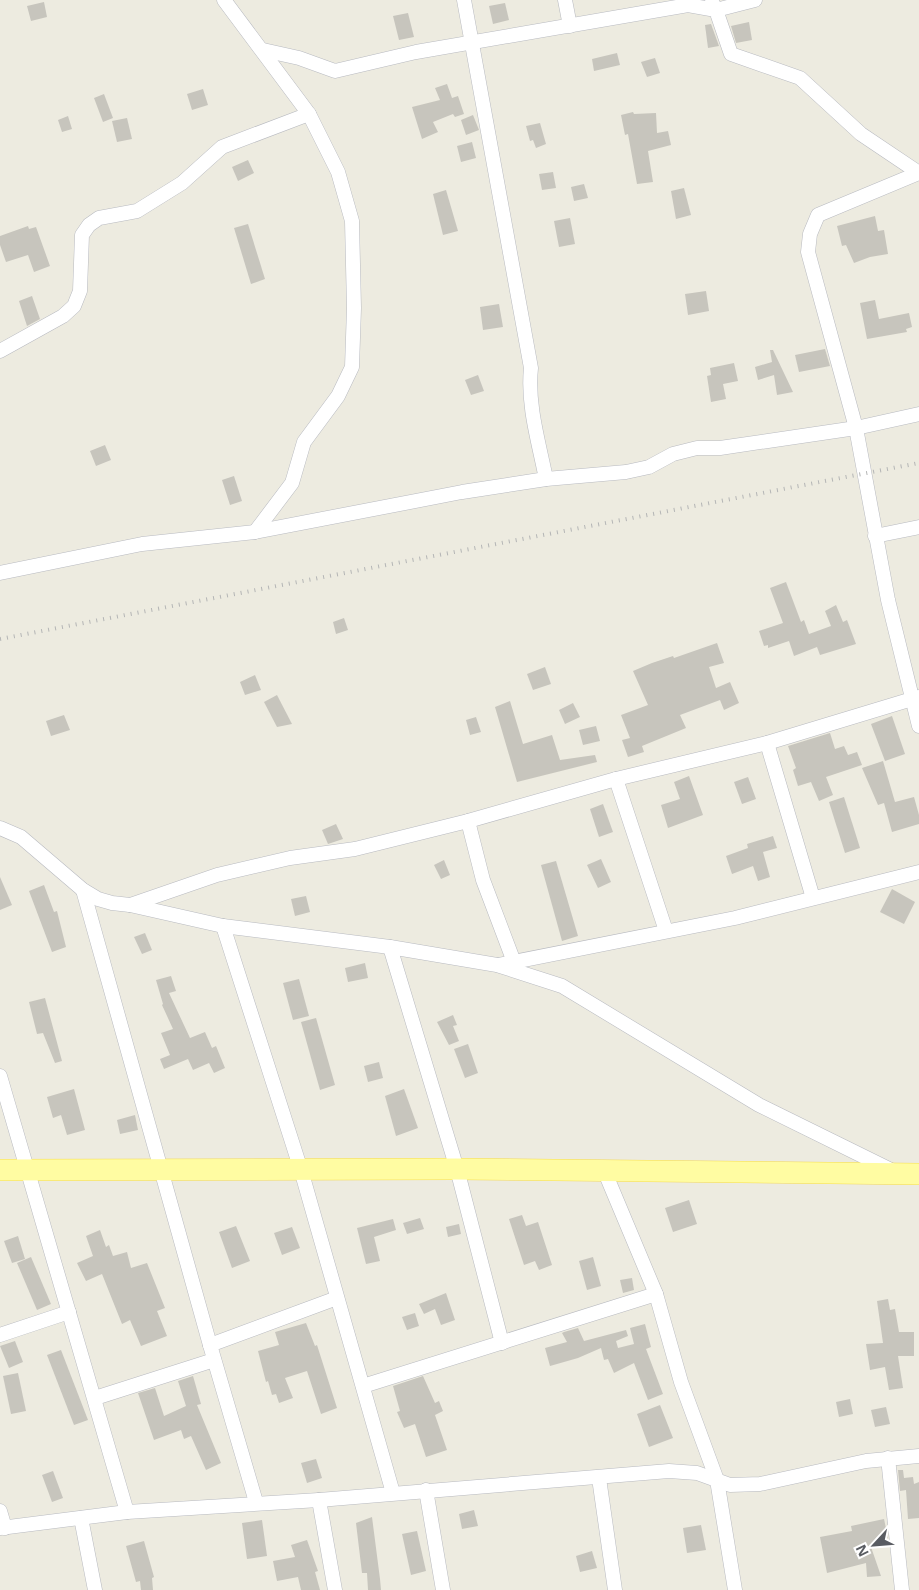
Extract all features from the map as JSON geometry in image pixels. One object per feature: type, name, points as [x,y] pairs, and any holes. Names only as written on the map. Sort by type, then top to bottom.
[{"type":"main road","points":[[0,1170],[457,1169],[910,1174]]},
{"type":"street","points":[[224,0],[309,114],[338,172],[352,221],[354,308],[352,367],[338,396],[304,442],[292,483],[256,532]]},
{"type":"street","points":[[464,0],[531,368],[529,386],[531,403],[546,479]]},
{"type":"street","points":[[565,0],[570,26]]},
{"type":"street","points":[[263,50],[299,58],[335,71],[416,52],[688,5],[714,5],[755,0]]},
{"type":"street","points":[[714,5],[731,54],[800,78],[861,134],[919,173]]},
{"type":"street","points":[[0,351],[63,316],[74,306],[80,291],[82,235],[89,225],[99,218],[137,211],[182,183],[222,147],[309,114]]},
{"type":"street","points":[[919,173],[818,215],[810,234],[808,252],[856,428],[888,600],[916,698],[919,726]]},
{"type":"street","points":[[0,573],[142,544],[256,532],[462,492],[546,479],[626,472],[649,467],[673,454],[697,448],[720,448],[856,428],[919,414]]},
{"type":"street","points":[[875,536],[919,527]]},
{"type":"street","points":[[130,905],[217,875],[290,858],[354,850],[468,821],[616,779],[766,743],[916,698]]},
{"type":"street","points":[[766,743],[813,898]]},
{"type":"street","points":[[616,779],[666,932]]},
{"type":"street","points":[[468,821],[483,880],[514,962]]},
{"type":"street","points":[[0,828],[21,837],[83,890],[98,899],[223,926],[390,947],[497,965],[562,986],[759,1105],[910,1174]]},
{"type":"street","points":[[497,965],[735,918],[919,872]]},
{"type":"street","points":[[83,890],[160,1169],[256,1502]]},
{"type":"street","points":[[223,926],[301,1170],[393,1493]]},
{"type":"street","points":[[390,947],[457,1169],[502,1343]]},
{"type":"street","points":[[0,1076],[127,1512]]},
{"type":"street","points":[[604,1170],[656,1294],[681,1382],[717,1480],[735,1590]]},
{"type":"street","points":[[363,1386],[656,1294]]},
{"type":"street","points":[[210,1345],[337,1298]]},
{"type":"street","points":[[0,1335],[69,1312]]},
{"type":"street","points":[[95,1398],[214,1360]]},
{"type":"street","points":[[0,1511],[3,1528],[127,1512],[256,1502],[319,1500],[669,1472],[697,1472],[730,1485],[760,1484],[866,1461],[919,1456]]},
{"type":"street","points":[[888,1458],[902,1590]]},
{"type":"street","points":[[599,1478],[615,1590]]},
{"type":"street","points":[[426,1490],[443,1590]]},
{"type":"street","points":[[319,1500],[335,1590]]},
{"type":"street","points":[[81,1518],[95,1590]]},
{"type":"building","points":[[44,2],[47,17],[31,21],[27,6]]},
{"type":"building","points":[[505,3],[509,20],[493,24],[489,6]]},
{"type":"building","points":[[408,13],[414,37],[399,40],[393,16]]},
{"type":"building","points":[[749,22],[752,40],[736,43],[731,26]]},
{"type":"building","points":[[711,24],[719,46],[708,48],[705,25]]},
{"type":"building","points":[[617,53],[620,65],[594,71],[592,59]]},
{"type":"building","points":[[655,58],[660,73],[647,77],[641,62]]},
{"type":"building","points":[[447,84],[452,98],[458,96],[464,114],[455,117],[453,114],[433,122],[438,132],[422,139],[412,107],[440,100],[435,88]]},
{"type":"building","points":[[203,89],[208,105],[192,110],[187,94]]},
{"type":"building","points":[[104,94],[113,118],[103,122],[94,98]]},
{"type":"building","points":[[633,112],[634,114],[656,113],[657,133],[668,131],[671,145],[648,151],[653,182],[637,184],[628,134],[625,135],[621,115]]},
{"type":"building","points":[[473,115],[479,130],[466,135],[461,120]]},
{"type":"building","points":[[68,116],[72,129],[62,132],[58,120]]},
{"type":"building","points":[[127,118],[132,139],[117,142],[112,121]]},
{"type":"building","points":[[540,123],[546,144],[536,148],[533,140],[530,141],[526,126]]},
{"type":"building","points":[[472,142],[476,158],[461,162],[457,146]]},
{"type":"building","points":[[248,160],[254,173],[238,181],[232,167]]},
{"type":"building","points":[[553,172],[556,188],[542,190],[539,174]]},
{"type":"building","points":[[584,184],[588,198],[574,201],[571,187]]},
{"type":"building","points":[[684,188],[691,215],[676,219],[671,191]]},
{"type":"building","points":[[446,190],[458,231],[443,235],[433,194]]},
{"type":"building","points":[[875,216],[878,231],[884,230],[888,254],[870,257],[854,263],[846,245],[842,246],[837,226]]},
{"type":"building","points":[[570,218],[575,244],[559,247],[554,221]]},
{"type":"building","points":[[248,224],[265,279],[251,284],[234,228]]},
{"type":"building","points":[[28,226],[29,229],[36,227],[50,266],[34,272],[28,255],[6,262],[0,245],[0,236]]},
{"type":"building","points":[[706,291],[709,311],[688,315],[685,294]]},
{"type":"building","points":[[32,296],[40,319],[27,326],[19,301]]},
{"type":"building","points":[[875,300],[879,319],[909,313],[912,327],[906,329],[907,332],[867,339],[860,303]]},
{"type":"building","points":[[499,304],[503,327],[483,330],[480,307]]},
{"type":"building","points":[[825,349],[830,366],[799,372],[795,355]]},
{"type":"building","points":[[770,350],[773,350],[793,392],[777,395],[774,375],[758,380],[755,367],[772,362]]},
{"type":"building","points":[[734,363],[738,381],[723,384],[726,399],[711,402],[707,376],[711,375],[710,368]]},
{"type":"building","points":[[478,375],[484,391],[471,395],[465,380]]},
{"type":"building","points":[[105,445],[111,460],[96,466],[90,451]]},
{"type":"building","points":[[234,476],[242,501],[230,505],[222,480]]},
{"type":"building","points":[[786,582],[801,622],[804,620],[809,634],[831,626],[825,611],[836,605],[843,622],[847,620],[856,644],[820,655],[817,647],[794,656],[789,641],[768,648],[768,645],[764,646],[759,631],[783,623],[770,588]]},
{"type":"building","points":[[344,618],[348,630],[336,634],[333,622]]},
{"type":"building","points":[[717,643],[724,663],[709,667],[716,688],[730,682],[739,703],[724,710],[720,700],[680,715],[686,728],[642,746],[644,752],[628,757],[622,740],[630,738],[621,715],[648,705],[633,671],[673,656],[674,658]]},
{"type":"building","points":[[545,667],[551,684],[533,690],[527,674]]},
{"type":"building","points":[[255,675],[261,690],[245,695],[240,682]]},
{"type":"building","points":[[277,695],[292,724],[277,727],[264,702]]},
{"type":"building","points":[[510,701],[523,744],[552,735],[560,760],[595,755],[597,762],[517,782],[495,707]]},
{"type":"building","points":[[573,703],[580,717],[565,724],[559,710]]},
{"type":"building","points":[[64,715],[70,730],[51,736],[46,721]]},
{"type":"building","points":[[892,716],[905,754],[885,761],[871,724]]},
{"type":"building","points":[[476,717],[481,732],[470,735],[466,720]]},
{"type":"building","points":[[596,726],[600,741],[583,745],[579,730]]},
{"type":"building","points":[[830,733],[835,749],[844,746],[848,755],[857,752],[862,765],[826,777],[833,795],[819,801],[811,782],[798,786],[793,770],[796,768],[788,746]]},
{"type":"building","points":[[883,761],[895,802],[914,797],[919,815],[919,824],[892,832],[884,803],[878,805],[862,768]]},
{"type":"building","points":[[689,776],[703,815],[668,828],[661,805],[680,799],[674,782]]},
{"type":"building","points":[[748,777],[756,799],[742,804],[734,782]]},
{"type":"building","points":[[844,797],[860,848],[845,853],[829,802]]},
{"type":"building","points":[[603,804],[613,832],[599,837],[590,809]]},
{"type":"building","points":[[336,824],[343,839],[328,844],[322,830]]},
{"type":"building","points":[[773,836],[777,848],[763,852],[770,877],[758,881],[753,866],[732,874],[726,856],[748,848],[747,844]]},
{"type":"building","points":[[601,859],[611,882],[598,888],[587,865]]},
{"type":"building","points":[[444,860],[450,875],[441,879],[434,865]]},
{"type":"building","points":[[556,861],[578,936],[562,941],[541,865]]},
{"type":"building","points":[[0,877],[12,905],[0,910]]},
{"type":"building","points":[[44,885],[54,912],[57,911],[66,947],[52,952],[29,891]]},
{"type":"building","points":[[892,889],[915,902],[904,924],[880,912]]},
{"type":"building","points":[[306,896],[310,912],[295,916],[291,899]]},
{"type":"building","points":[[145,933],[152,950],[142,954],[134,937]]},
{"type":"building","points":[[365,963],[368,978],[348,982],[345,968]]},
{"type":"building","points":[[171,976],[176,991],[169,993],[190,1038],[205,1032],[212,1048],[216,1046],[225,1068],[214,1073],[209,1063],[193,1070],[188,1059],[164,1069],[160,1059],[170,1055],[161,1033],[173,1029],[162,1005],[156,980]]},
{"type":"building","points":[[299,979],[309,1016],[293,1020],[283,983]]},
{"type":"building","points":[[45,998],[62,1061],[55,1063],[43,1033],[37,1034],[29,1002]]},
{"type":"building","points":[[453,1015],[457,1025],[453,1026],[459,1041],[449,1045],[437,1022]]},
{"type":"building","points":[[316,1018],[335,1085],[320,1090],[301,1022]]},
{"type":"building","points":[[468,1044],[478,1073],[465,1078],[454,1049]]},
{"type":"building","points":[[379,1062],[383,1078],[368,1082],[364,1066]]},
{"type":"building","points":[[74,1089],[85,1130],[67,1135],[61,1115],[53,1118],[47,1097]]},
{"type":"building","points":[[404,1089],[418,1128],[396,1136],[385,1096]]},
{"type":"building","points":[[135,1115],[138,1130],[120,1134],[117,1120]]},
{"type":"building","points":[[689,1200],[697,1224],[673,1232],[665,1208]]},
{"type":"building","points":[[522,1215],[526,1226],[538,1222],[552,1265],[539,1270],[535,1261],[524,1265],[509,1219]]},
{"type":"building","points":[[420,1218],[424,1229],[407,1234],[403,1223]]},
{"type":"building","points":[[393,1219],[396,1230],[374,1237],[380,1261],[366,1264],[357,1228]]},
{"type":"building","points":[[459,1224],[461,1234],[448,1237],[446,1227]]},
{"type":"building","points":[[236,1226],[250,1261],[232,1268],[219,1232]]},
{"type":"building","points":[[292,1227],[300,1248],[282,1255],[274,1233]]},
{"type":"building","points":[[100,1230],[106,1247],[109,1245],[113,1256],[127,1252],[131,1268],[147,1263],[165,1308],[157,1311],[167,1336],[141,1346],[130,1320],[122,1324],[102,1274],[86,1281],[77,1263],[93,1256],[86,1236]]},
{"type":"building","points":[[18,1236],[25,1259],[12,1263],[4,1241]]},
{"type":"building","points":[[31,1257],[51,1304],[37,1310],[17,1263]]},
{"type":"building","points":[[593,1257],[601,1286],[587,1290],[579,1261]]},
{"type":"building","points":[[632,1278],[634,1290],[623,1293],[620,1280]]},
{"type":"building","points":[[446,1293],[455,1320],[441,1325],[435,1309],[424,1314],[419,1304]]},
{"type":"building","points":[[888,1299],[890,1310],[895,1309],[899,1332],[914,1332],[914,1356],[898,1356],[903,1388],[889,1390],[885,1367],[870,1370],[866,1344],[883,1343],[877,1301]]},
{"type":"building","points":[[415,1313],[419,1326],[407,1330],[402,1317]]},
{"type":"building","points":[[306,1323],[315,1346],[317,1345],[337,1408],[321,1414],[307,1371],[285,1378],[293,1398],[279,1403],[276,1394],[272,1395],[268,1381],[266,1382],[258,1351],[279,1345],[275,1332]]},
{"type":"building","points":[[645,1324],[651,1347],[646,1349],[663,1394],[648,1400],[634,1363],[614,1373],[608,1359],[604,1360],[601,1348],[578,1358],[550,1366],[545,1348],[567,1342],[562,1333],[564,1332],[578,1328],[584,1341],[626,1330],[628,1336],[616,1341],[618,1348],[634,1344],[630,1328]]},
{"type":"building","points":[[15,1341],[23,1362],[9,1368],[0,1346]]},
{"type":"building","points":[[61,1350],[88,1420],[74,1425],[47,1355]]},
{"type":"building","points":[[18,1373],[26,1411],[11,1414],[3,1376]]},
{"type":"building","points":[[193,1376],[201,1404],[197,1405],[221,1463],[206,1470],[191,1436],[184,1439],[181,1430],[154,1440],[138,1393],[155,1388],[164,1416],[186,1406],[178,1381]]},
{"type":"building","points":[[423,1376],[435,1403],[439,1401],[443,1411],[435,1415],[447,1450],[426,1457],[415,1424],[404,1428],[397,1412],[400,1411],[393,1386]]},
{"type":"building","points":[[850,1399],[853,1414],[839,1417],[836,1402]]},
{"type":"building","points":[[660,1405],[673,1438],[649,1447],[637,1414]]},
{"type":"building","points":[[886,1407],[890,1424],[875,1427],[871,1410]]},
{"type":"building","points":[[316,1459],[322,1478],[307,1483],[301,1463]]},
{"type":"building","points":[[898,1470],[903,1470],[904,1478],[913,1477],[914,1484],[919,1482],[919,1518],[908,1519],[906,1490],[900,1491]]},
{"type":"building","points":[[53,1471],[63,1498],[52,1502],[42,1475]]},
{"type":"building","points":[[474,1510],[478,1526],[462,1529],[459,1514]]},
{"type":"building","points":[[372,1517],[381,1590],[368,1590],[367,1573],[362,1573],[356,1523]]},
{"type":"building","points":[[884,1519],[888,1538],[878,1541],[879,1546],[871,1547],[881,1576],[867,1577],[866,1563],[827,1573],[820,1537],[852,1531],[851,1526]]},
{"type":"building","points":[[262,1520],[267,1556],[247,1559],[242,1523]]},
{"type":"building","points":[[701,1525],[706,1550],[687,1553],[683,1528]]},
{"type":"building","points":[[417,1531],[426,1571],[411,1575],[402,1534]]},
{"type":"building","points":[[307,1540],[318,1571],[315,1572],[320,1590],[301,1590],[298,1577],[277,1581],[273,1561],[295,1557],[291,1545]]},
{"type":"building","points":[[144,1541],[154,1577],[152,1578],[153,1590],[141,1590],[140,1581],[136,1582],[126,1546]]},
{"type":"building","points":[[592,1551],[597,1568],[580,1572],[576,1556]]},
{"type":"railway","points":[[0,639],[919,463]]}]
